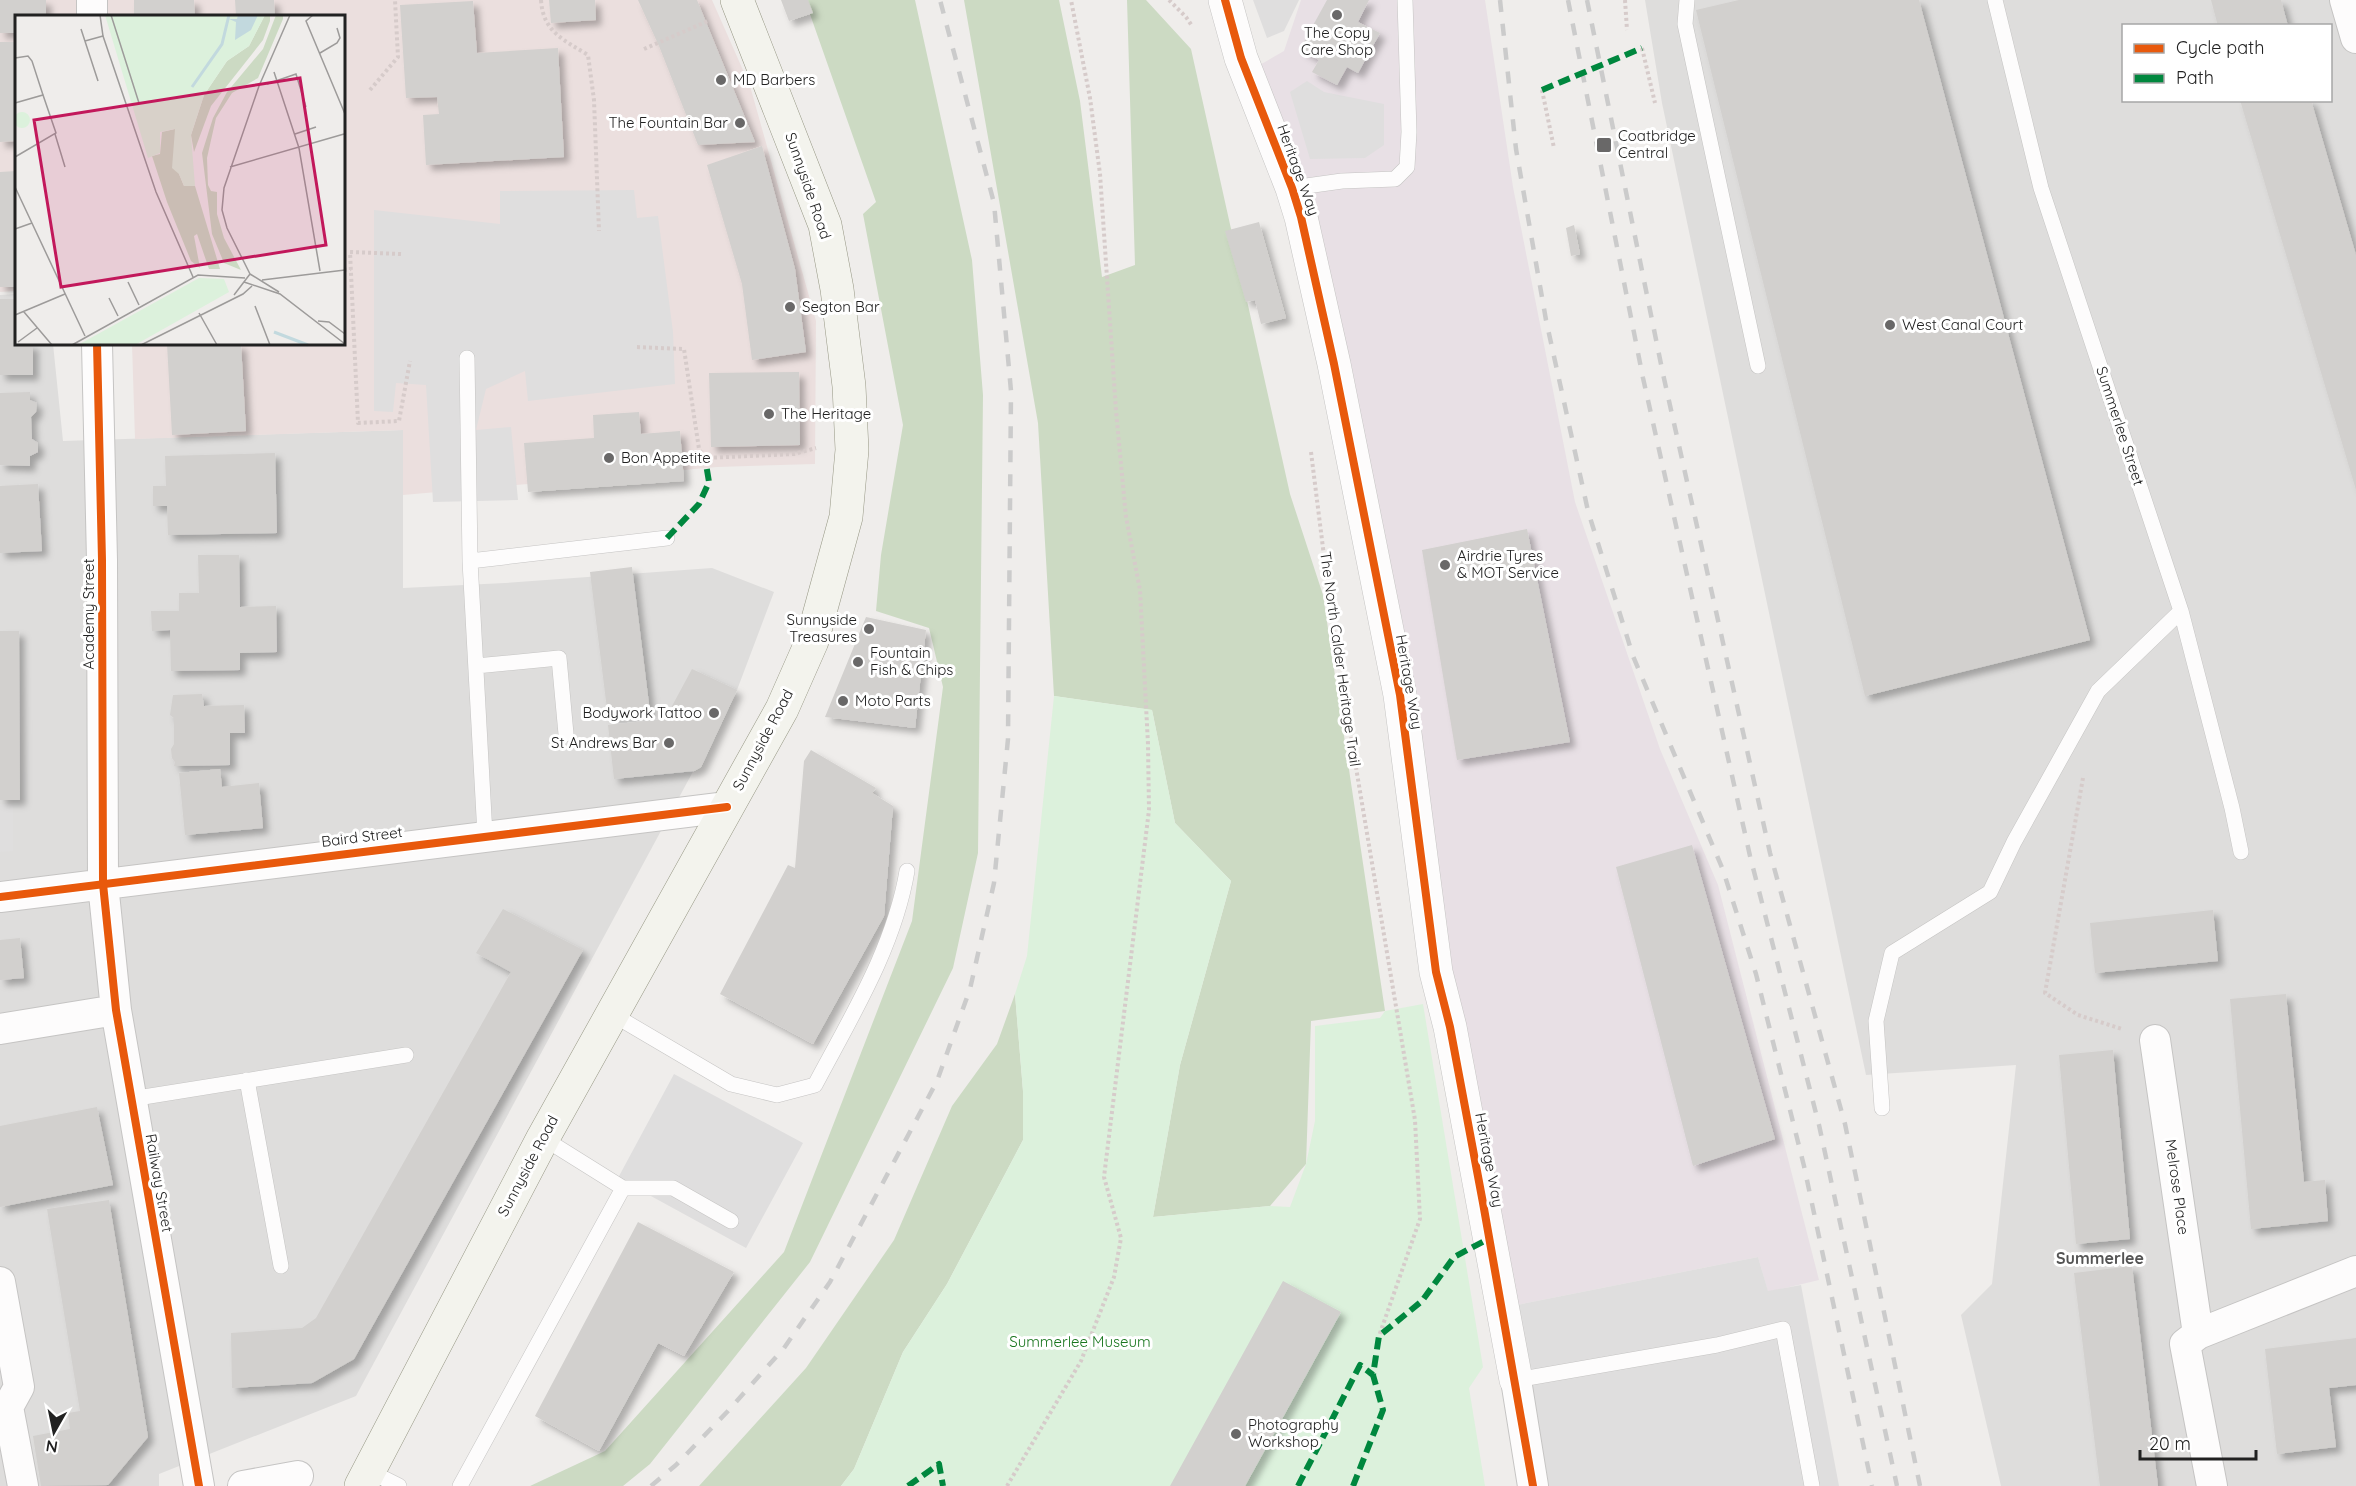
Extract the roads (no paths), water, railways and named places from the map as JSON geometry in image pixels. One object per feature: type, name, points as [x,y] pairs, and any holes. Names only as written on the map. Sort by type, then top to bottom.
[{"type":"main road","name":"Sunnyside Road","points":[[365,1479],[454,1304],[543,1138],[782,709],[812,642],[846,517],[852,450],[849,386],[837,289],[825,225],[726,9]]},
{"type":"street","name":"Heritage Way","points":[[1225,0],[1241,58],[1293,188],[1334,364],[1400,695],[1436,972],[1450,1027],[1516,1380]]},
{"type":"street","points":[[2345,0],[2356,38]]},
{"type":"street","name":"Academy Street","points":[[97,345],[102,571],[103,884]]},
{"type":"street","name":"Baird Street","points":[[0,897],[727,807]]},
{"type":"street","name":"Railway Street","points":[[103,884],[116,1010],[199,1486]]},
{"type":"street","points":[[0,1029],[116,1010]]},
{"type":"street","name":"Melrose Place","points":[[2155,1040],[2198,1334]]},
{"type":"street","points":[[2212,1486],[2185,1344],[2198,1334],[2356,1271]]},
{"type":"street","points":[[0,1281],[18,1387],[9,1407],[23,1486]]},
{"type":"street","points":[[1516,1380],[1533,1486]]},
{"type":"street","points":[[243,1486],[298,1476]]},
{"type":"lane","points":[[1293,188],[1342,181],[1395,179],[1407,167],[1409,132],[1405,0]]},
{"type":"lane","points":[[1687,0],[1685,24],[1758,366]]},
{"type":"lane","name":"Summerlee Street","points":[[1995,0],[2041,188],[2181,611],[2232,808],[2241,852]]},
{"type":"lane","points":[[467,358],[470,561],[485,836]]},
{"type":"lane","points":[[470,561],[667,538]]},
{"type":"lane","points":[[1882,1108],[1876,1021],[1892,953],[1990,892],[2014,842],[2098,691],[2181,611]]},
{"type":"lane","points":[[476,666],[559,658],[566,734]]},
{"type":"lane","points":[[612,1014],[731,1084],[777,1095],[815,1085],[871,981],[902,900],[907,871]]},
{"type":"lane","points":[[131,1099],[406,1055]]},
{"type":"lane","points":[[248,1080],[281,1266]]},
{"type":"lane","points":[[543,1138],[623,1188],[674,1188],[731,1221]]},
{"type":"lane","points":[[460,1486],[623,1188]]},
{"type":"lane","points":[[1516,1380],[1684,1351],[1783,1329],[1812,1486]]},
{"type":"lane","points":[[365,1479],[399,1486]]},
{"type":"railway","points":[[651,1486],[676,1465],[784,1348],[830,1282],[937,1081],[970,989],[994,883],[1008,739],[1011,391],[994,203],[940,0]]},
{"type":"railway","points":[[1500,0],[1516,149],[1546,320],[1588,511],[1633,656],[1723,870],[1756,974],[1804,1166],[1872,1486]]},
{"type":"railway","points":[[1568,0],[1643,378],[1750,856],[1819,1125],[1897,1486]]},
{"type":"railway","points":[[1587,0],[1663,374],[1770,853],[1845,1124],[1920,1486]]},
{"type":"place","name":"The Copy Care Shop","points":[[1337,15]]},
{"type":"place","name":"MD Barbers","points":[[721,80]]},
{"type":"place","name":"The Fountain Bar","points":[[740,123]]},
{"type":"place","name":"Coatbridge Central","points":[[1604,145]]},
{"type":"place","name":"Segton Bar","points":[[790,307]]},
{"type":"place","name":"West Canal Court","points":[[1890,325]]},
{"type":"place","name":"The Heritage","points":[[769,414]]},
{"type":"place","name":"Bon Appetite","points":[[609,458]]},
{"type":"place","name":"Airdrie Tyres & MOT Service","points":[[1445,565]]},
{"type":"place","name":"Sunnyside Treasures","points":[[869,629]]},
{"type":"place","name":"Fountain Fish & Chips","points":[[858,662]]},
{"type":"place","name":"Moto Parts","points":[[843,701]]},
{"type":"place","name":"Bodywork Tattoo","points":[[714,713]]},
{"type":"place","name":"St Andrews Bar","points":[[669,743]]},
{"type":"place","name":"Photography Workshop","points":[[1236,1434]]},
{"type":"district","name":"Summerlee","points":[[2100,1258]]},
{"type":"park label","name":"Summerlee Museum","points":[[1080,1342]]}]
